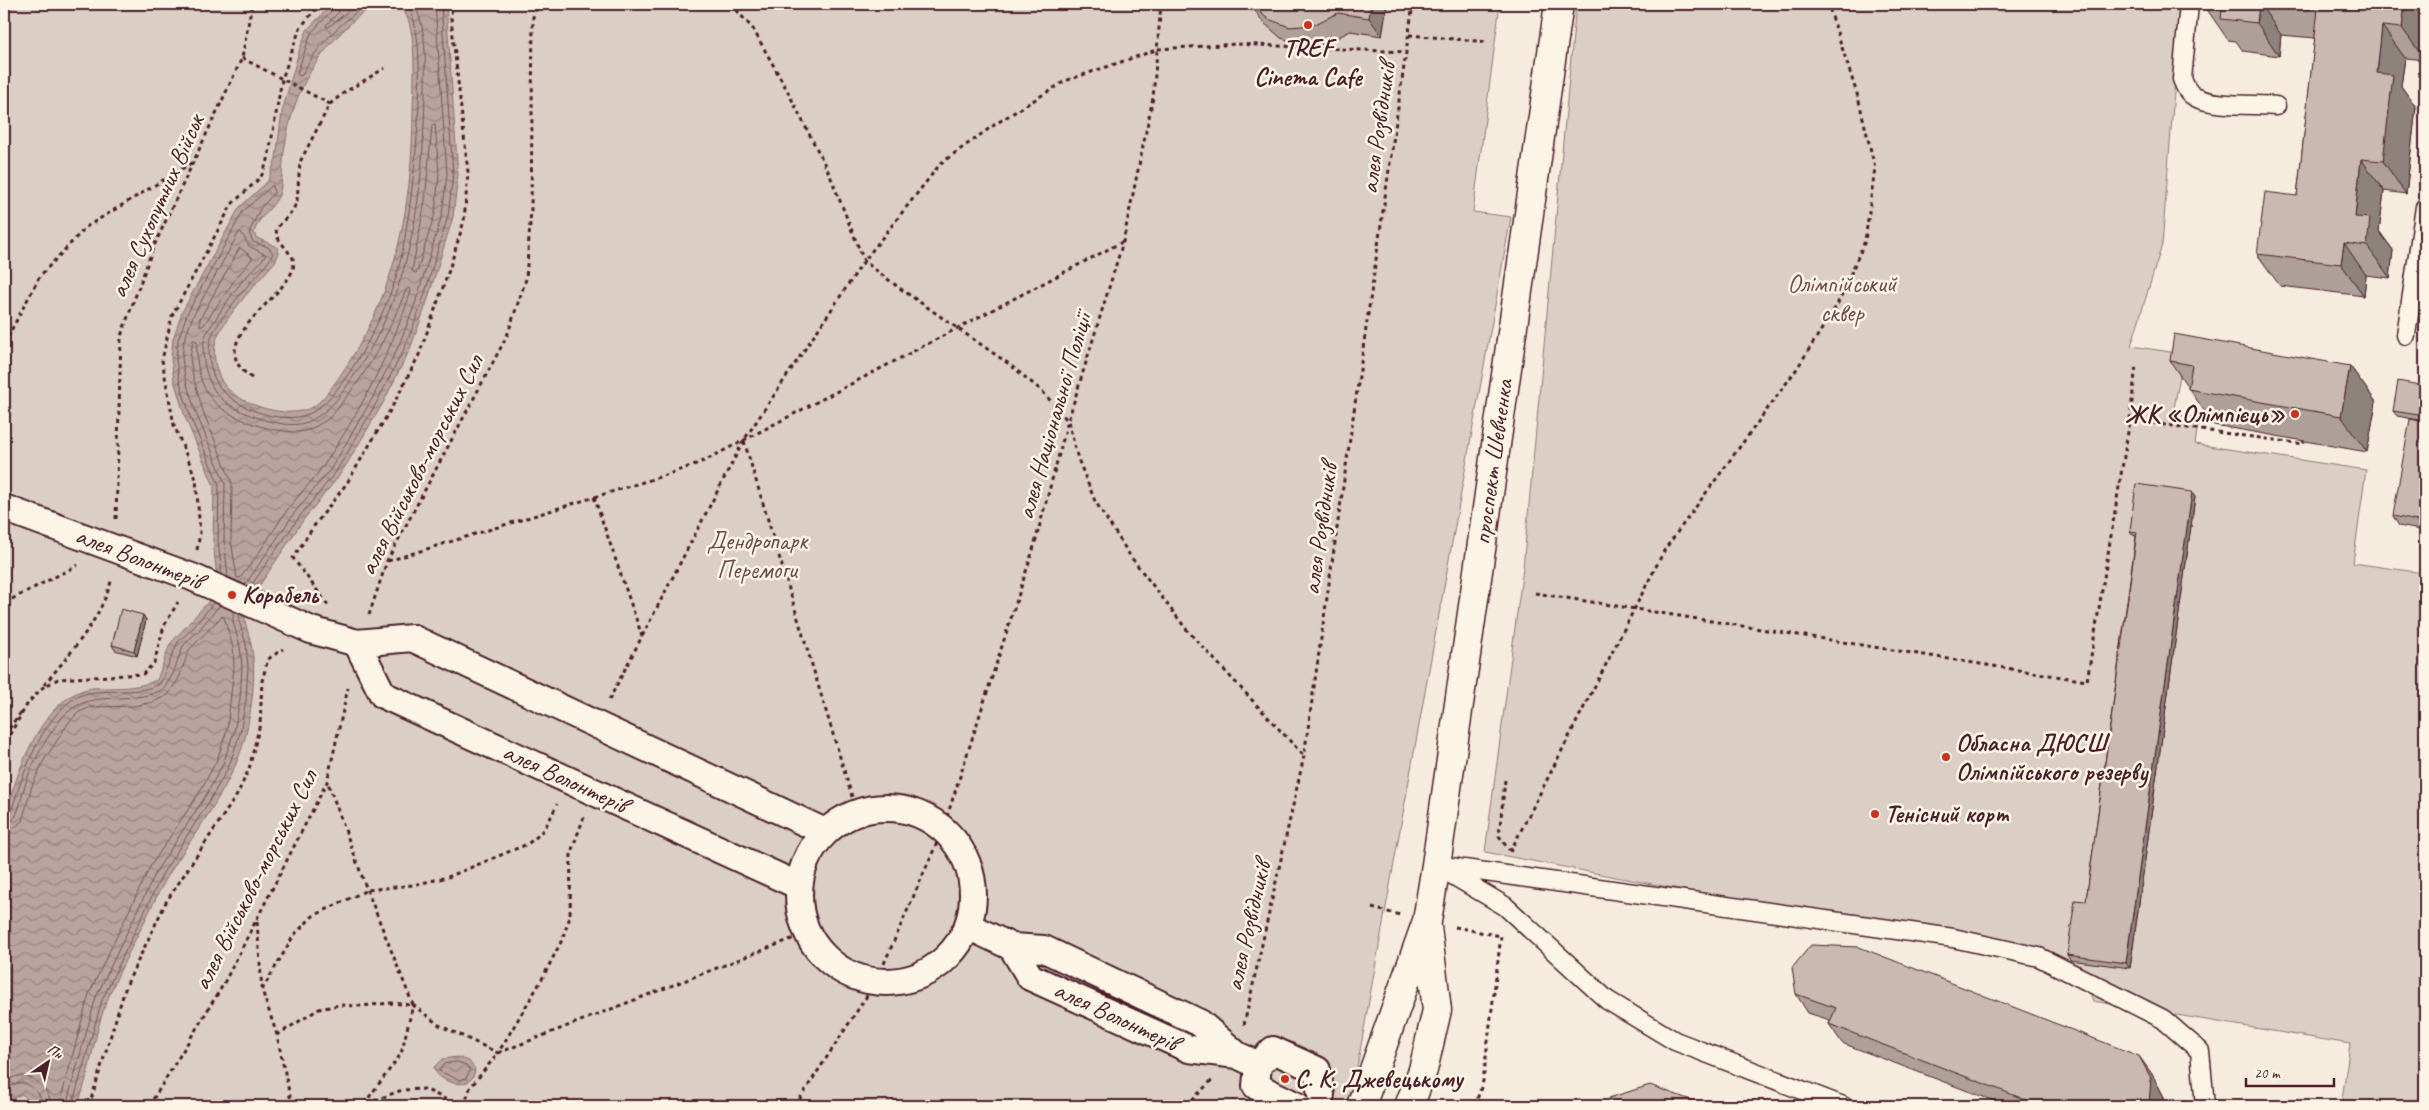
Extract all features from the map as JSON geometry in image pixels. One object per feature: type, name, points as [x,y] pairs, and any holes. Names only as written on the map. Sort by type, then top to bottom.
[{"type":"main road","name":"проспект Шевченка","points":[[1409,1106],[1423,1070],[1437,1010],[1426,921],[1436,865],[1559,4]]},
{"type":"main road","name":"проспект Шевченка","points":[[1331,1103],[1426,921]]},
{"type":"street","name":"алея Волонтерів","points":[[4,508],[115,547],[192,577],[311,630],[357,643],[412,638],[825,832]]},
{"type":"street","name":"алея Волонтерів","points":[[357,643],[383,695],[798,886]]},
{"type":"street","points":[[887,808],[916,814],[943,829],[960,849],[970,874],[973,900],[968,926],[957,946],[941,963],[914,977],[899,982],[876,982],[854,976],[835,966],[819,951],[807,933],[799,910],[798,886],[803,866],[812,848],[825,832],[840,820],[857,812],[887,808]]},
{"type":"street","name":"алея Волонтерів","points":[[968,926],[1012,947],[1044,949],[1192,1019],[1248,1060]]},
{"type":"street","points":[[1297,1106],[1256,1086],[1248,1060],[1273,1050],[1317,1070],[1331,1103]]},
{"type":"lane","points":[[2190,4],[2182,79],[2186,90],[2195,97],[2211,101],[2276,106]]},
{"type":"lane","points":[[2406,335],[2425,207]]},
{"type":"lane","points":[[1436,865],[1953,938],[2039,957],[2163,1019],[2200,1051],[2205,1106]]},
{"type":"lane","points":[[1436,865],[1505,906],[1607,1000],[1675,1041],[1843,1106]]},
{"type":"path","name":"алея Сухопутних Військ","points":[[28,703],[92,626],[109,590],[113,575],[115,547],[121,336],[152,248],[242,58],[252,4]]},
{"type":"path","points":[[192,577],[200,532],[196,479],[174,425],[162,360],[172,316],[232,204],[261,177],[268,160],[282,80],[300,28],[320,4]]},
{"type":"path","points":[[357,643],[293,558],[314,526],[348,483],[392,407],[419,355],[464,221],[468,172],[451,18],[452,4]]},
{"type":"path","name":"алея Військово-морських Сил","points":[[149,1106],[223,985],[328,782],[357,643],[376,596],[387,561],[506,336],[526,279],[531,210],[533,17],[538,4]]},
{"type":"path","points":[[731,4],[753,29],[786,88],[828,173],[864,261],[1009,364],[1042,391],[1068,421],[1078,460],[1095,501],[1131,557],[1187,630],[1304,756]]},
{"type":"path","name":"алея Національної Поліції","points":[[795,1106],[876,982],[943,829],[1033,550],[1068,421],[1123,242],[1153,98],[1159,49],[1161,4]]},
{"type":"path","name":"алея Розвідників","points":[[1248,1060],[1304,756],[1413,4]]},
{"type":"path","points":[[1508,875],[1510,851],[1666,549],[1796,370],[1837,306],[1865,242],[1875,168],[1858,97],[1828,4]]},
{"type":"path","points":[[1409,35],[1488,42]]},
{"type":"path","points":[[744,440],[864,261],[940,163],[997,123],[1065,81],[1159,49],[1236,44],[1406,52]]},
{"type":"path","points":[[242,58],[330,104]]},
{"type":"path","points":[[252,378],[241,371],[236,359],[237,346],[244,329],[254,315],[293,270],[293,258],[277,237],[276,229],[293,210],[297,201],[300,162],[330,104],[345,92],[385,68]]},
{"type":"path","points":[[4,344],[40,276],[86,227],[194,162]]},
{"type":"path","points":[[387,561],[670,474],[704,461],[1123,242]]},
{"type":"path","points":[[1535,593],[2087,681],[2130,420],[2136,364]]},
{"type":"path","points":[[2130,420],[2303,444],[2304,435]]},
{"type":"path","points":[[744,440],[857,812]]},
{"type":"path","points":[[594,497],[642,637]]},
{"type":"path","points":[[4,600],[12,598],[115,547]]},
{"type":"path","points":[[42,688],[58,679],[143,674],[154,663],[164,626],[172,614]]},
{"type":"path","points":[[90,1106],[126,986],[166,902],[237,795],[249,770],[260,724],[262,681],[268,659],[311,630]]},
{"type":"path","points":[[4,734],[28,703]]},
{"type":"path","points":[[4,750],[10,734],[28,703]]},
{"type":"path","points":[[1505,780],[1499,836],[1510,851]]},
{"type":"path","points":[[328,782],[367,890],[414,1005],[439,1025],[498,1053],[807,933]]},
{"type":"path","points":[[464,1106],[470,1088],[498,1053],[541,981],[561,942],[570,916],[571,852],[594,792]]},
{"type":"path","points":[[1475,1106],[1483,1081],[1505,906]]},
{"type":"path","points":[[256,921],[262,990],[277,1035],[292,1106]]},
{"type":"path","points":[[277,1035],[319,1009],[339,1005],[362,1006],[391,1002],[414,1005]]},
{"type":"path","points":[[362,1105],[401,1054],[414,1005]]},
{"type":"path","points":[[362,1105],[402,1090],[425,1088],[459,1106]]},
{"type":"green space","name":"Дендропарк Перемоги","points":[[4,4],[1500,4],[1473,212],[1511,217],[1350,1106],[4,1106]]},
{"type":"green space","name":"Олімпійський сквер","points":[[1576,4],[2181,4],[2162,245],[2131,346],[2184,354],[2173,414],[2199,418],[2195,444],[2366,470],[2353,563],[2423,573],[2425,562],[2425,1106],[2341,1106],[2350,1044],[2093,1001],[2081,966],[1485,852],[1523,568]]},
{"type":"water","points":[[332,4],[383,4],[364,12],[335,39],[314,66],[299,95],[288,128],[279,195],[274,204],[262,217],[254,233],[257,238],[277,247],[279,253],[275,262],[225,323],[216,341],[215,359],[217,371],[226,387],[245,401],[270,410],[296,412],[308,409],[321,400],[338,379],[366,333],[380,304],[399,242],[405,211],[412,145],[414,54],[409,23],[404,12],[397,4],[446,4],[458,175],[453,217],[425,308],[410,349],[383,403],[339,476],[304,519],[245,607],[245,621],[253,655],[254,677],[246,734],[239,757],[217,799],[165,881],[118,976],[102,1014],[86,1080],[77,1106],[34,1106],[22,1094],[4,1103],[4,821],[9,804],[22,764],[31,744],[54,709],[69,697],[88,688],[132,687],[157,680],[170,644],[208,602],[215,591],[217,577],[213,541],[214,486],[185,417],[174,380],[171,359],[173,339],[182,312],[239,208],[268,181],[276,158],[282,112],[299,51],[307,30]]},
{"type":"water","points":[[458,1057],[469,1061],[475,1069],[473,1077],[468,1082],[461,1084],[440,1077],[434,1067],[442,1059]]},
{"type":"building","points":[[1250,4],[1371,4],[1369,18],[1338,13],[1313,25],[1290,27],[1268,19]]},
{"type":"building","points":[[2206,4],[2259,4],[2257,23],[2221,19],[2222,10],[2206,8]]},
{"type":"building","points":[[2270,4],[2405,4],[2402,28],[2382,26],[2377,73],[2393,75],[2383,161],[2361,159],[2355,217],[2370,218],[2367,246],[2344,243],[2341,264],[2257,254],[2265,192],[2297,196],[2318,9]]},
{"type":"building","points":[[2174,334],[2350,366],[2341,416],[2188,389],[2192,365],[2170,361]]},
{"type":"building","points":[[2398,381],[2425,386],[2425,416],[2393,411]]},
{"type":"building","points":[[2410,419],[2425,422],[2425,505],[2422,522],[2393,516]]},
{"type":"building","points":[[2136,484],[2192,492],[2126,963],[2067,955],[2075,900],[2086,901],[2137,532],[2130,531]]},
{"type":"building","points":[[121,609],[143,615],[134,651],[112,645]]},
{"type":"building","points":[[1811,945],[1859,947],[2139,1056],[2151,1078],[2149,1104],[2147,1106],[2042,1106],[1829,1024],[1836,1008],[1796,994],[1792,968]]},
{"type":"building","points":[[1650,1085],[1707,1106],[1609,1106],[1609,1098]]},
{"type":"place","name":"TREF Cinema Cafe","points":[[1308,25]]},
{"type":"place","name":"ЖК «Олімпієць»","points":[[2295,414]]},
{"type":"place","name":"Корабель","points":[[232,595]]},
{"type":"place","name":"Обласна ДЮСШ Олімпійського резерву","points":[[1946,757]]},
{"type":"place","name":"Тенісний корт","points":[[1875,814]]},
{"type":"place","name":"С. К. Джевецькому","points":[[1285,1079]]}]
